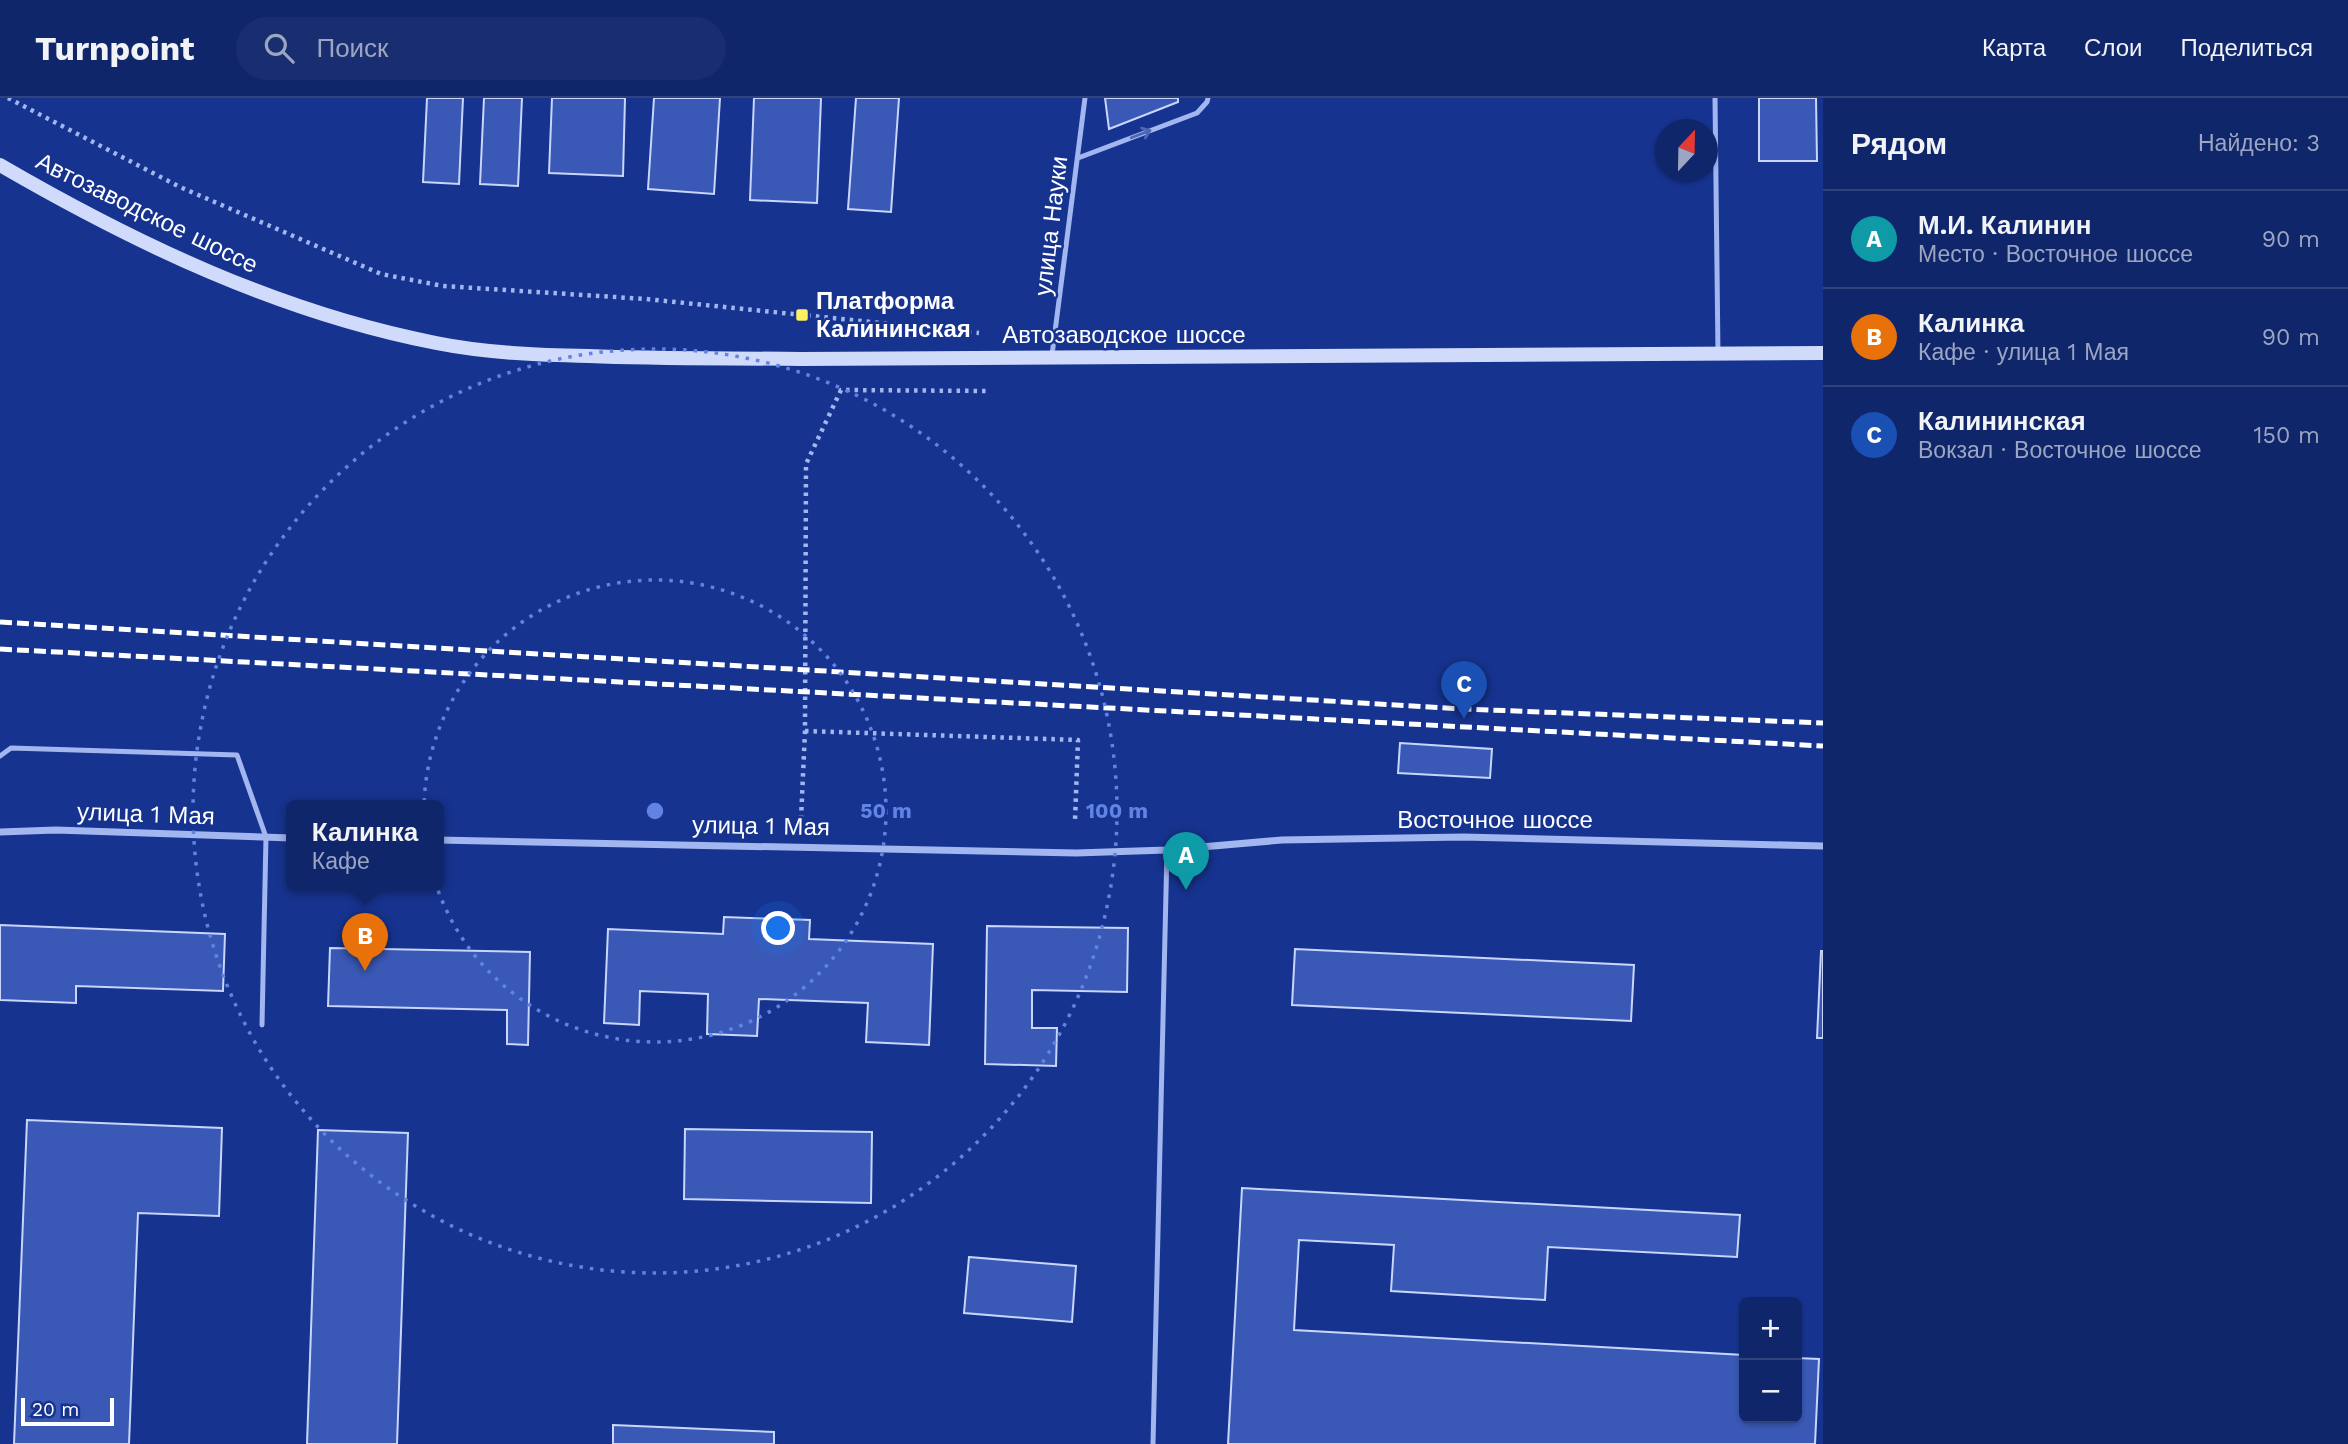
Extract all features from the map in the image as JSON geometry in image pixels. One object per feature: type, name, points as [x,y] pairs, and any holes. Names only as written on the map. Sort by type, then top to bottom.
[{"type":"main road","name":"Автозаводское шоссе","points":[[0,166],[163,251],[263,294],[346,322],[437,343],[523,354],[645,358],[1052,358],[1823,353]]},
{"type":"street","name":"улица 1 Мая","points":[[0,832],[56,830],[286,838]]},
{"type":"street","name":"Восточное шоссе","points":[[1167,850],[1282,840],[1463,836],[1823,846]]},
{"type":"street","name":"улица 1 Мая","points":[[444,840],[1076,853],[1167,850]]},
{"type":"lane","name":"улица Науки","points":[[1052,358],[1085,98]]},
{"type":"lane","points":[[1078,158],[1197,113],[1208,98]]},
{"type":"lane","points":[[1715,98],[1718,354]]},
{"type":"lane","points":[[0,756],[11,748],[237,755],[266,837],[262,1026]]},
{"type":"lane","points":[[1153,1444],[1167,850]]},
{"type":"path","points":[[8,98],[180,187],[381,274],[443,286],[646,299],[989,334]]},
{"type":"path","points":[[801,818],[805,730],[806,464],[841,390],[990,391]]},
{"type":"path","points":[[805,730],[1078,740],[1075,820]]},
{"type":"building","points":[[427,98],[463,98],[459,184],[423,182]]},
{"type":"building","points":[[484,98],[522,98],[518,186],[480,184]]},
{"type":"building","points":[[552,98],[625,98],[623,176],[549,173]]},
{"type":"building","points":[[654,98],[720,98],[714,194],[648,189]]},
{"type":"building","points":[[754,98],[821,98],[817,203],[750,200]]},
{"type":"building","points":[[856,98],[899,98],[891,212],[848,209]]},
{"type":"building","points":[[1105,98],[1178,98],[1178,102],[1109,129]]},
{"type":"building","points":[[1759,98],[1816,98],[1817,161],[1759,161]]},
{"type":"building","points":[[1400,743],[1492,749],[1490,778],[1398,773]]},
{"type":"building","points":[[724,917],[810,920],[809,939],[933,944],[929,1045],[866,1042],[868,1003],[759,999],[757,1036],[707,1034],[708,994],[640,991],[639,1025],[604,1023],[608,929],[723,934]]},
{"type":"building","points":[[0,925],[225,934],[223,991],[76,986],[76,1003],[0,1000]]},
{"type":"building","points":[[987,926],[1128,928],[1127,992],[1032,990],[1032,1028],[1057,1028],[1056,1066],[985,1064]]},
{"type":"building","points":[[330,948],[530,952],[528,1045],[507,1044],[507,1010],[328,1006]]},
{"type":"building","points":[[1295,949],[1634,965],[1631,1021],[1292,1005]]},
{"type":"building","points":[[1821,951],[1823,1038],[1817,1038]]},
{"type":"building","points":[[27,1120],[222,1128],[219,1216],[138,1213],[129,1444],[14,1444]]},
{"type":"building","points":[[685,1129],[872,1132],[871,1203],[684,1199]]},
{"type":"building","points":[[318,1130],[408,1133],[397,1444],[307,1444]]},
{"type":"building","points":[[1242,1188],[1740,1215],[1737,1257],[1548,1247],[1545,1300],[1391,1291],[1394,1245],[1299,1240],[1294,1330],[1739,1355],[1739,1423],[1802,1423],[1802,1358],[1819,1359],[1815,1444],[1228,1444]]},
{"type":"building","points":[[969,1257],[1076,1266],[1072,1322],[964,1313]]},
{"type":"building","points":[[613,1425],[774,1432],[774,1444],[613,1444]]},
{"type":"railway","points":[[0,622],[1464,709],[1823,723]]},
{"type":"railway","points":[[0,649],[1823,746]]},
{"type":"place","name":"Платформа Калининская","points":[[802,315]]},
{"type":"place","name":"Калининская","points":[[1464,719]]},
{"type":"place","name":"М.И. Калинин","points":[[1186,890]]},
{"type":"place","name":"Калинка","points":[[365,971]]}]
